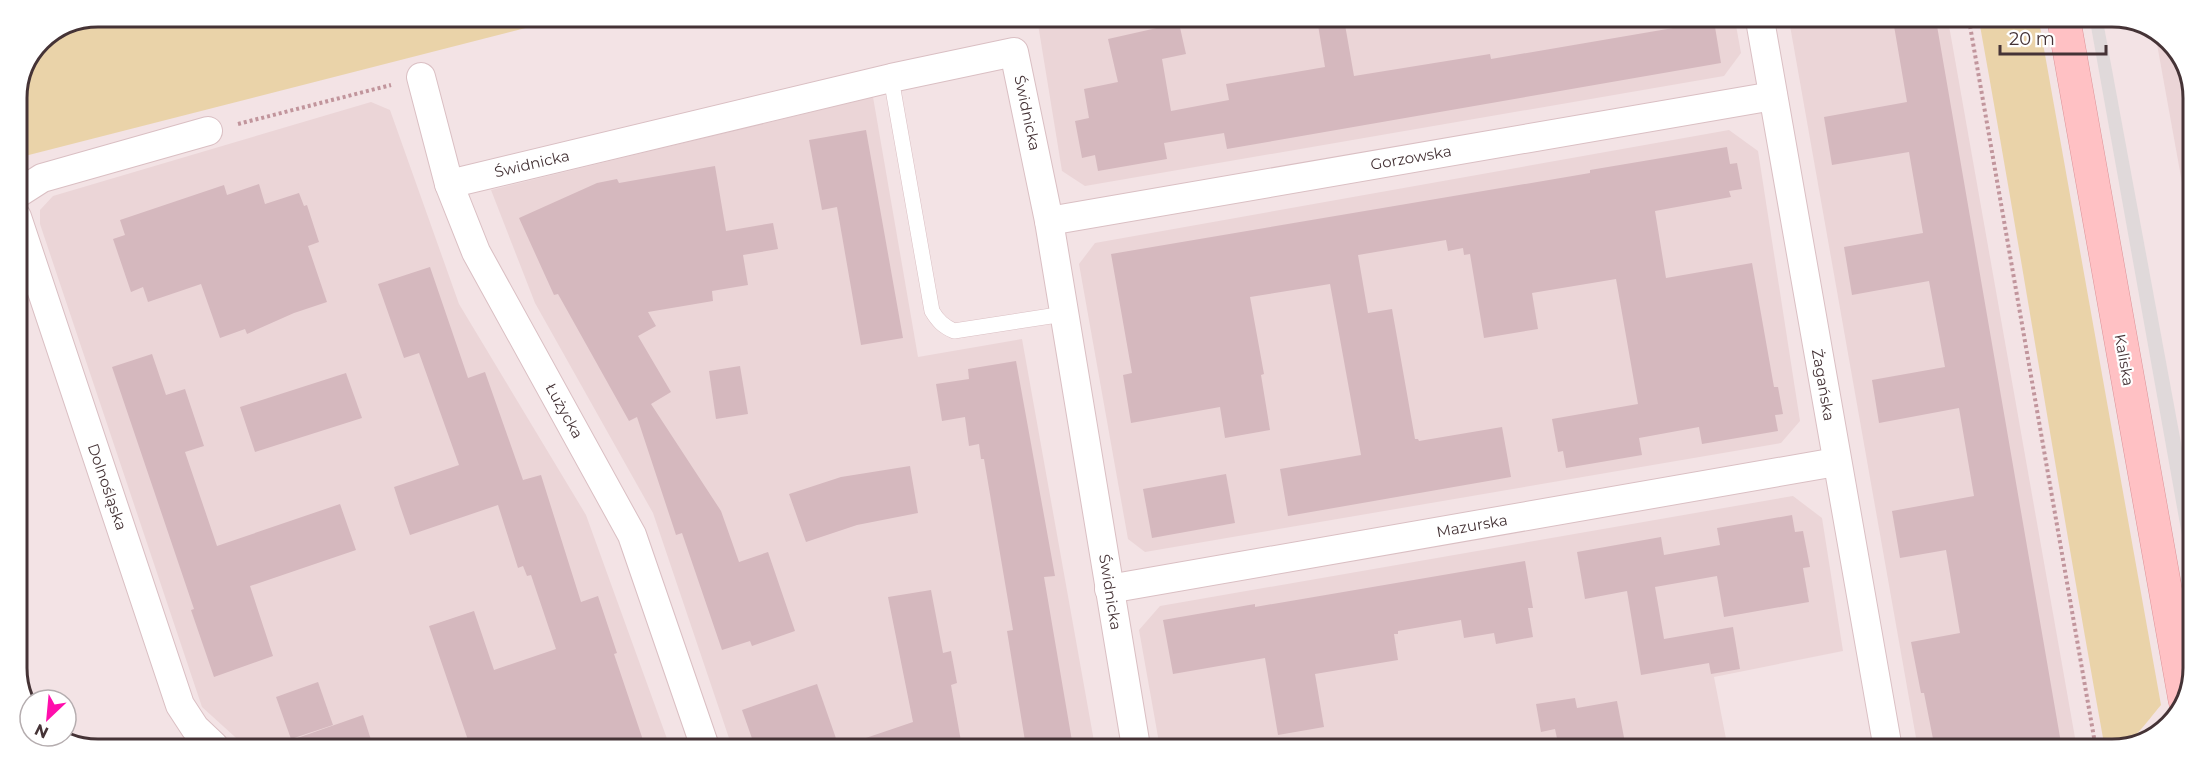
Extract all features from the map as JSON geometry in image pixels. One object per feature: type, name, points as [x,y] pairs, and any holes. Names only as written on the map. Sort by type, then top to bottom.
[{"type":"street","name":"Żagańska","points":[[1761,27],[1886,739]]},
{"type":"street","name":"Kaliska","points":[[2065,27],[2182,682]]},
{"type":"street","name":"Świdnicka","points":[[449,184],[891,78],[1014,52],[1049,221],[1135,739]]},
{"type":"street","name":"Łużycka","points":[[421,77],[449,184],[476,252],[632,535],[702,739]]},
{"type":"street","name":"Gorzowska","points":[[1049,221],[1773,96]]},
{"type":"street","points":[[27,188],[42,178],[208,132]]},
{"type":"street","name":"Dolnośląska","points":[[27,247],[180,705],[195,728],[207,739]]},
{"type":"street","name":"Mazurska","points":[[1109,589],[1836,462]]},
{"type":"lane","points":[[891,78],[932,311],[937,319],[944,327],[954,331],[1064,314]]},
{"type":"path","points":[[1970,27],[2094,739]]},
{"type":"path","points":[[208,132],[421,77]]},
{"type":"shaded area","points":[[530,27],[27,155],[27,98],[32,71],[48,48],[71,32],[84,28]]},
{"type":"shaded area","points":[[1038,27],[1736,27],[1741,53],[1724,76],[1085,186],[1062,171]]},
{"type":"shaded area","points":[[1790,27],[1949,27],[2075,739],[1916,739]]},
{"type":"shaded area","points":[[1980,27],[2040,27],[2161,705],[2137,734],[2130,737],[2103,739]]},
{"type":"shaded area","points":[[2091,27],[2104,27],[2183,454],[2183,541]]},
{"type":"shaded area","points":[[2157,43],[2173,63],[2182,84],[2183,188]]},
{"type":"shaded area","points":[[873,97],[918,357],[1022,339],[1094,739],[729,739],[653,513],[535,303],[491,190]]},
{"type":"shaded area","points":[[371,102],[390,110],[459,304],[586,515],[667,739],[237,739],[202,707],[40,224],[40,210],[53,196]]},
{"type":"shaded area","points":[[1729,130],[1758,151],[1800,421],[1781,443],[1145,552],[1128,539],[1079,264],[1095,243]]},
{"type":"shaded area","points":[[1793,496],[1822,518],[1843,651],[1714,677],[1726,739],[1158,739],[1139,630],[1160,606]]},
{"type":"building","points":[[1161,27],[1180,27],[1186,54],[1162,59],[1171,111],[1229,100],[1226,84],[1325,67],[1318,27],[1345,27],[1354,76],[1490,54],[1491,59],[1679,27],[1715,27],[1721,63],[1227,149],[1224,133],[1164,143],[1167,159],[1098,171],[1095,155],[1082,158],[1075,121],[1089,118],[1084,89],[1118,82],[1108,39]]},
{"type":"building","points":[[1894,27],[1937,27],[2060,739],[1933,739],[1924,693],[1921,693],[1911,642],[1960,633],[1946,550],[1900,558],[1892,511],[1974,496],[1959,408],[1879,423],[1872,380],[1945,367],[1929,281],[1852,295],[1844,247],[1923,233],[1909,152],[1832,165],[1824,117],[1907,102]]},
{"type":"building","points":[[866,130],[903,338],[861,345],[837,207],[822,210],[809,140]]},
{"type":"building","points":[[1727,147],[1730,164],[1737,163],[1742,189],[1729,191],[1731,197],[1655,211],[1666,278],[1752,263],[1774,387],[1778,387],[1783,414],[1775,415],[1778,431],[1702,444],[1699,427],[1639,438],[1642,455],[1566,468],[1563,451],[1558,452],[1552,419],[1638,404],[1616,279],[1532,293],[1538,329],[1484,338],[1470,254],[1464,255],[1463,248],[1448,251],[1446,240],[1358,255],[1368,313],[1392,309],[1415,439],[1419,441],[1502,427],[1511,477],[1288,516],[1280,469],[1361,455],[1330,284],[1250,297],[1264,374],[1261,375],[1270,430],[1225,438],[1220,407],[1131,423],[1123,375],[1132,373],[1111,254],[1590,173],[1590,170]]},
{"type":"building","points":[[715,166],[726,231],[773,223],[778,249],[743,255],[748,285],[712,291],[713,301],[648,312],[656,326],[638,336],[671,392],[651,404],[721,511],[739,562],[768,552],[795,631],[752,646],[750,641],[722,650],[682,533],[676,535],[637,417],[629,421],[558,294],[554,295],[519,218],[597,183],[617,179],[619,183]]},
{"type":"building","points":[[259,184],[265,204],[299,193],[304,206],[307,205],[319,242],[308,246],[327,302],[294,313],[247,334],[245,329],[220,338],[201,284],[148,302],[143,287],[131,292],[113,239],[125,235],[120,220],[224,185],[227,195]]},
{"type":"building","points":[[430,267],[468,378],[485,372],[523,480],[541,475],[581,602],[598,596],[617,653],[614,654],[643,739],[468,739],[429,626],[474,611],[494,670],[556,649],[531,575],[527,576],[523,566],[518,568],[498,505],[410,535],[394,487],[459,465],[419,353],[404,358],[378,284]]},
{"type":"building","points":[[152,354],[166,395],[185,389],[204,446],[185,452],[217,546],[340,504],[356,550],[250,586],[273,656],[214,677],[191,610],[194,609],[112,367]]},
{"type":"building","points":[[1016,361],[1055,576],[1044,577],[1072,739],[1025,739],[1007,631],[1013,630],[984,459],[981,459],[979,444],[969,446],[965,417],[942,421],[936,384],[969,379],[968,369]]},
{"type":"building","points":[[740,366],[748,414],[716,419],[709,371]]},
{"type":"building","points":[[346,373],[362,418],[255,452],[240,407]]},
{"type":"building","points":[[910,466],[918,513],[857,525],[806,542],[789,494],[841,477]]},
{"type":"building","points":[[1226,474],[1235,523],[1152,538],[1143,489]]},
{"type":"building","points":[[1792,515],[1795,532],[1803,531],[1810,567],[1803,568],[1809,602],[1724,617],[1717,576],[1655,587],[1664,639],[1733,627],[1740,669],[1711,674],[1709,663],[1641,675],[1627,591],[1585,599],[1577,552],[1661,537],[1664,555],[1720,545],[1717,528]]},
{"type":"building","points":[[1525,561],[1533,608],[1528,608],[1533,637],[1496,644],[1494,633],[1464,638],[1461,620],[1398,631],[1398,634],[1394,634],[1398,660],[1315,674],[1324,727],[1278,735],[1265,658],[1173,674],[1163,620],[1255,604],[1255,607]]},
{"type":"building","points":[[931,590],[943,653],[951,651],[957,683],[951,685],[961,739],[863,739],[913,722],[888,597]]},
{"type":"building","points":[[318,682],[333,725],[291,739],[276,697]]},
{"type":"building","points":[[817,684],[836,739],[752,739],[742,710]]},
{"type":"building","points":[[1575,698],[1577,708],[1617,701],[1624,739],[1557,739],[1555,729],[1541,732],[1536,704]]},
{"type":"building","points":[[363,715],[371,739],[295,739]]}]
